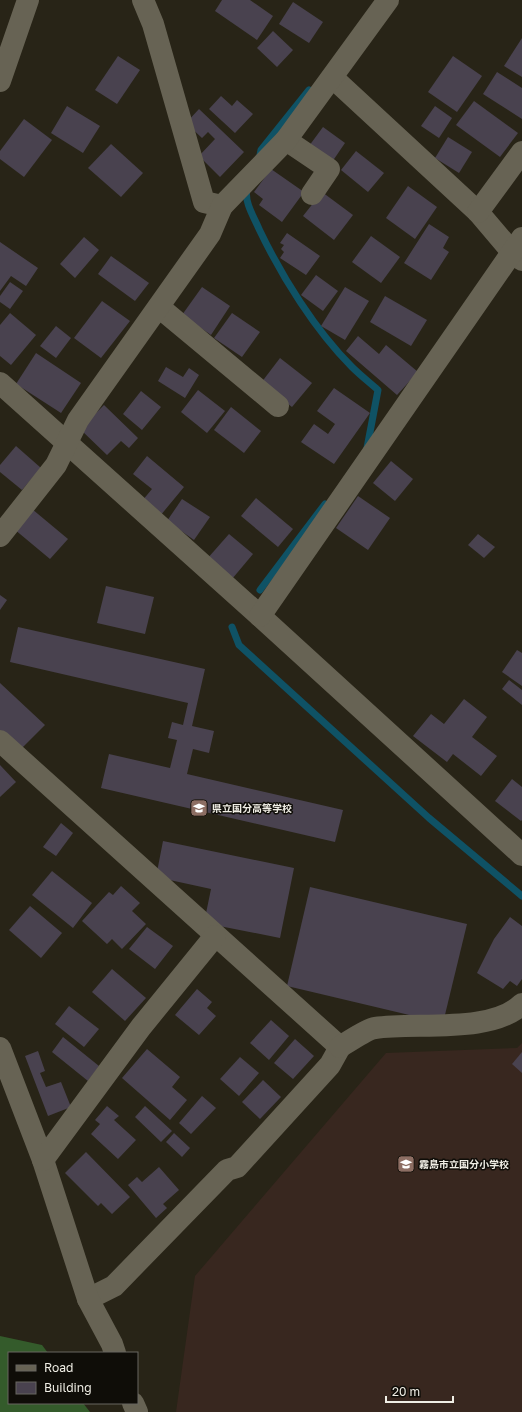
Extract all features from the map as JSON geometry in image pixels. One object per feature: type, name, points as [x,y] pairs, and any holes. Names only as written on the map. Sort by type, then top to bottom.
[{"type":"street","points":[[0,81],[28,0]]},
{"type":"street","points":[[143,0],[153,24],[204,202],[222,206]]},
{"type":"street","points":[[0,536],[56,465],[78,420],[210,234],[222,206],[286,140],[333,78],[388,0]]},
{"type":"street","points":[[260,616],[519,250],[333,78]]},
{"type":"street","points":[[286,140],[329,169],[312,194]]},
{"type":"street","points":[[478,212],[522,152]]},
{"type":"street","points":[[159,307],[278,406]]},
{"type":"street","points":[[0,383],[260,616],[522,856]]},
{"type":"street","points":[[0,741],[340,1047]]},
{"type":"street","points":[[43,1160],[141,1027],[215,936]]},
{"type":"street","points":[[88,1299],[114,1286],[228,1170],[237,1167],[330,1065],[340,1047],[374,1028],[476,1023],[501,1017],[522,1004]]},
{"type":"street","points":[[0,1048],[43,1160],[88,1299],[112,1344],[115,1352]]},
{"type":"shaded area","name":"霧島市立国分小学校","points":[[522,1043],[522,1412],[176,1412],[195,1276],[386,1053],[517,1048]]},
{"type":"green space","points":[[0,1336],[42,1345],[47,1352],[8,1352],[8,1404],[84,1404],[90,1412],[0,1412]]},
{"type":"building","points":[[222,0],[250,0],[273,16],[257,40],[215,11]]},
{"type":"building","points":[[293,2],[323,22],[309,43],[279,24]]},
{"type":"building","points":[[273,31],[293,50],[277,67],[257,48]]},
{"type":"building","points":[[522,38],[522,77],[504,66]]},
{"type":"building","points":[[118,56],[140,70],[117,104],[95,90]]},
{"type":"building","points":[[453,56],[482,76],[457,112],[428,92]]},
{"type":"building","points":[[497,72],[522,88],[522,119],[483,94]]},
{"type":"building","points":[[221,96],[232,106],[237,100],[253,114],[235,133],[209,109]]},
{"type":"building","points":[[474,101],[518,133],[500,157],[456,125]]},
{"type":"building","points":[[67,106],[100,126],[83,153],[51,133]]},
{"type":"building","points":[[435,106],[452,118],[439,138],[421,126]]},
{"type":"building","points":[[199,109],[244,152],[220,177],[199,156],[215,139],[208,132],[202,138],[186,123]]},
{"type":"building","points":[[24,119],[52,140],[24,177],[0,159],[0,151]]},
{"type":"building","points":[[323,127],[345,143],[332,162],[309,146]]},
{"type":"building","points":[[448,137],[472,152],[459,173],[435,158]]},
{"type":"building","points":[[111,144],[143,173],[121,197],[88,168]]},
{"type":"building","points":[[356,151],[384,173],[368,192],[341,170]]},
{"type":"building","points":[[271,169],[304,192],[282,222],[259,205],[263,199],[254,192]]},
{"type":"building","points":[[408,186],[437,207],[415,239],[386,218]]},
{"type":"building","points":[[322,192],[353,215],[334,240],[303,216]]},
{"type":"building","points":[[429,224],[449,237],[443,248],[449,252],[431,280],[404,263]]},
{"type":"building","points":[[287,233],[320,256],[306,275],[280,258],[284,252],[281,249],[284,245],[280,243]]},
{"type":"building","points":[[371,236],[400,257],[381,283],[352,262]]},
{"type":"building","points":[[84,237],[99,250],[75,278],[60,264]]},
{"type":"building","points":[[0,242],[38,268],[26,286],[11,276],[0,291]]},
{"type":"building","points":[[111,256],[149,283],[135,301],[98,274]]},
{"type":"building","points":[[316,275],[338,291],[323,311],[301,295]]},
{"type":"building","points":[[10,282],[23,291],[10,309],[0,302],[0,296]]},
{"type":"building","points":[[202,287],[230,306],[211,335],[182,315]]},
{"type":"building","points":[[345,287],[369,301],[345,340],[321,326]]},
{"type":"building","points":[[385,296],[427,320],[411,346],[370,322]]},
{"type":"building","points":[[102,301],[130,321],[101,358],[74,338]]},
{"type":"building","points":[[10,313],[36,335],[11,365],[0,356],[0,325]]},
{"type":"building","points":[[232,313],[260,332],[242,357],[214,338]]},
{"type":"building","points":[[56,326],[71,338],[56,358],[40,346]]},
{"type":"building","points":[[358,336],[379,354],[386,345],[418,372],[397,395],[346,351]]},
{"type":"building","points":[[36,353],[81,383],[61,413],[16,384]]},
{"type":"building","points":[[280,358],[312,383],[292,407],[261,383]]},
{"type":"building","points":[[166,367],[183,377],[189,368],[199,375],[185,398],[158,381]]},
{"type":"building","points":[[334,388],[370,413],[334,464],[301,442],[314,424],[328,434],[335,424],[317,411]]},
{"type":"building","points":[[198,390],[225,411],[207,433],[181,412]]},
{"type":"building","points":[[141,391],[161,407],[142,430],[123,414]]},
{"type":"building","points":[[104,405],[138,438],[129,448],[121,441],[107,455],[80,429]]},
{"type":"building","points":[[231,407],[261,431],[244,453],[214,430]]},
{"type":"building","points":[[16,446],[41,468],[22,490],[0,472],[0,465]]},
{"type":"building","points":[[147,456],[184,487],[160,516],[142,501],[152,489],[133,474]]},
{"type":"building","points":[[391,461],[413,479],[395,501],[373,483]]},
{"type":"building","points":[[358,496],[390,518],[368,550],[336,528]]},
{"type":"building","points":[[256,498],[293,529],[278,547],[241,516]]},
{"type":"building","points":[[182,499],[210,517],[194,540],[167,521]]},
{"type":"building","points":[[32,509],[68,539],[50,559],[14,529]]},
{"type":"building","points":[[229,534],[253,554],[232,579],[207,559]]},
{"type":"building","points":[[478,534],[495,547],[484,558],[468,545]]},
{"type":"building","points":[[106,586],[154,597],[145,634],[97,623]]},
{"type":"building","points":[[0,595],[7,600],[0,610]]},
{"type":"building","points":[[18,627],[205,669],[192,726],[214,731],[209,753],[193,749],[187,774],[343,810],[335,842],[101,788],[109,754],[170,768],[177,740],[168,738],[172,722],[183,725],[188,703],[10,662]]},
{"type":"building","points":[[517,650],[522,653],[522,686],[502,672]]},
{"type":"building","points":[[509,680],[522,690],[522,705],[502,689]]},
{"type":"building","points":[[0,683],[45,725],[21,749],[0,730]]},
{"type":"building","points":[[464,699],[487,717],[472,737],[497,756],[481,776],[453,754],[447,762],[413,736],[431,714],[444,724]]},
{"type":"building","points":[[0,765],[16,782],[0,797]]},
{"type":"building","points":[[512,779],[522,787],[521,821],[495,801]]},
{"type":"building","points":[[61,823],[73,833],[56,856],[43,847]]},
{"type":"building","points":[[163,841],[294,868],[280,938],[204,923],[211,889],[156,877]]},
{"type":"building","points":[[52,871],[92,903],[73,928],[32,895]]},
{"type":"building","points":[[121,886],[140,903],[132,911],[146,924],[122,949],[112,939],[107,944],[82,921],[109,892],[113,895]]},
{"type":"building","points":[[310,887],[467,924],[443,1023],[287,986]]},
{"type":"building","points":[[30,906],[62,933],[41,958],[9,930]]},
{"type":"building","points":[[510,917],[522,926],[522,979],[517,986],[510,981],[503,989],[477,973],[494,939]]},
{"type":"building","points":[[147,927],[173,946],[155,969],[129,949]]},
{"type":"building","points":[[112,969],[146,998],[125,1021],[92,992]]},
{"type":"building","points":[[197,989],[212,1002],[207,1008],[216,1016],[199,1035],[175,1015]]},
{"type":"building","points":[[69,1006],[99,1029],[84,1047],[55,1024]]},
{"type":"building","points":[[271,1020],[289,1036],[269,1060],[250,1043]]},
{"type":"building","points":[[63,1037],[99,1066],[88,1081],[52,1052]]},
{"type":"building","points":[[295,1039],[314,1056],[293,1079],[274,1063]]},
{"type":"building","points":[[147,1049],[180,1077],[172,1087],[187,1100],[170,1120],[122,1078]]},
{"type":"building","points":[[38,1051],[45,1071],[40,1073],[46,1087],[61,1082],[71,1107],[48,1116],[25,1056]]},
{"type":"building","points":[[522,1052],[522,1073],[512,1064]]},
{"type":"building","points":[[240,1057],[259,1073],[239,1096],[220,1079]]},
{"type":"building","points":[[263,1080],[281,1097],[260,1119],[242,1102]]},
{"type":"building","points":[[202,1096],[216,1108],[191,1134],[179,1123]]},
{"type":"building","points":[[107,1106],[119,1116],[114,1120],[136,1140],[118,1159],[91,1134],[100,1124],[95,1120]]},
{"type":"building","points":[[145,1106],[172,1131],[161,1142],[135,1117]]},
{"type":"building","points":[[174,1133],[190,1148],[182,1157],[166,1142]]},
{"type":"building","points":[[86,1152],[130,1197],[112,1214],[101,1203],[98,1206],[65,1173]]},
{"type":"building","points":[[159,1167],[179,1190],[163,1204],[167,1208],[156,1218],[128,1185],[137,1177],[142,1182]]},
{"type":"waterway","points":[[260,155],[261,150],[309,90]]},
{"type":"waterway","points":[[247,189],[246,194],[248,204],[259,229],[278,266],[300,302],[312,320],[338,352],[355,370],[378,390],[367,448]]},
{"type":"waterway","points":[[260,590],[325,504]]},
{"type":"waterway","points":[[232,627],[239,645],[429,818],[522,896]]},
{"type":"place","name":"県立国分高等学校","points":[[199,808]]},
{"type":"place","name":"霧島市立国分小学校","points":[[406,1164]]}]
